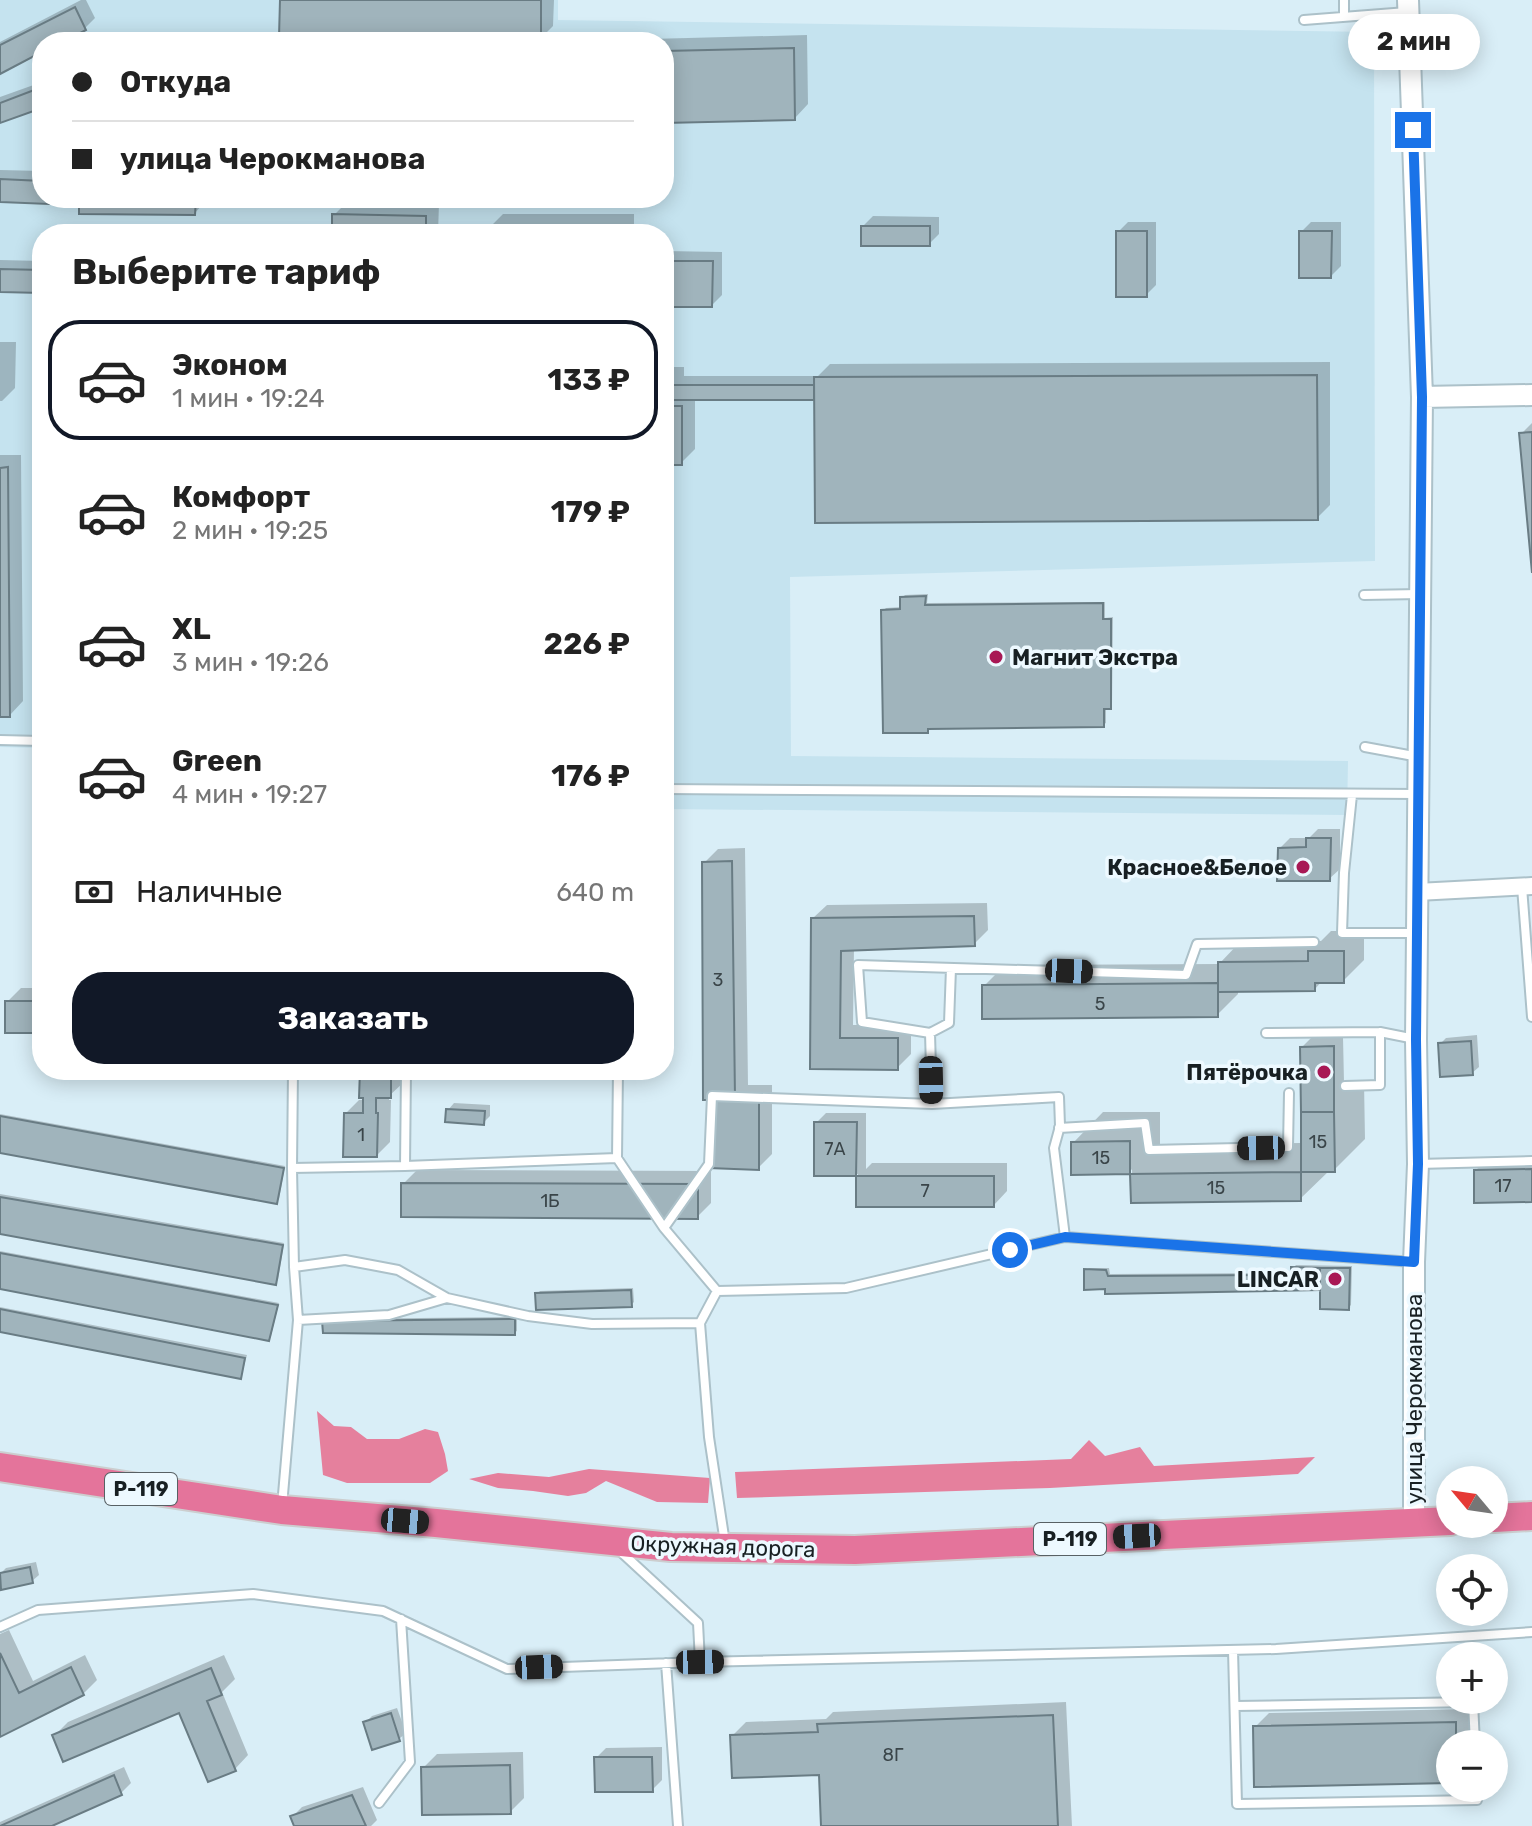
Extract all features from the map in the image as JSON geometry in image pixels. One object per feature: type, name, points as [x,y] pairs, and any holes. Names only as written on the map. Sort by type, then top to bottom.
[{"type":"highway","name":"Окружная дорога","points":[[0,1467],[282,1510],[671,1547],[855,1550],[1436,1522]]},
{"type":"highway","points":[[1508,1517],[1532,1516]]},
{"type":"street","name":"улица Черокманова","points":[[1408,6],[1422,397],[1414,1523]]},
{"type":"street","points":[[1422,397],[1532,395]]},
{"type":"street","points":[[1417,892],[1527,886]]},
{"type":"lane","points":[[1344,0],[1344,17]]},
{"type":"lane","points":[[1304,20],[1408,6]]},
{"type":"lane","points":[[1364,595],[1421,594]]},
{"type":"lane","points":[[0,740],[32,741]]},
{"type":"lane","points":[[1365,747],[1419,757]]},
{"type":"lane","points":[[674,789],[1419,794]]},
{"type":"lane","points":[[1352,795],[1342,933],[1417,933]]},
{"type":"lane","points":[[1527,886],[1532,1017]]},
{"type":"lane","points":[[951,968],[949,1023],[930,1033],[862,1022],[858,965],[1186,975],[1197,944],[1314,942]]},
{"type":"lane","points":[[1266,1033],[1380,1032],[1416,1040]]},
{"type":"lane","points":[[1345,1086],[1380,1085],[1380,1032]]},
{"type":"lane","points":[[930,1033],[932,1104]]},
{"type":"lane","points":[[282,1510],[298,1320],[294,1267],[293,1080]]},
{"type":"lane","points":[[405,1166],[406,1080]]},
{"type":"lane","points":[[618,1080],[617,1158],[664,1228],[717,1291]]},
{"type":"lane","points":[[1059,1128],[1145,1123],[1149,1150],[1288,1147],[1289,1093]]},
{"type":"lane","points":[[664,1228],[709,1164],[712,1096],[932,1104],[1059,1097],[1059,1128],[1054,1148],[1065,1237]]},
{"type":"lane","points":[[292,1168],[617,1158]]},
{"type":"lane","points":[[1418,1164],[1532,1161]]},
{"type":"lane","points":[[717,1291],[846,1288],[1065,1237],[1414,1262]]},
{"type":"lane","points":[[294,1267],[345,1260],[398,1270],[447,1298],[528,1316],[592,1324],[700,1323]]},
{"type":"lane","points":[[717,1291],[700,1323],[709,1437],[725,1548]]},
{"type":"lane","points":[[298,1320],[389,1315],[447,1298]]},
{"type":"lane","points":[[610,1542],[698,1623],[700,1662]]},
{"type":"lane","points":[[0,1627],[38,1610],[253,1594],[383,1611],[507,1669],[1276,1649],[1532,1632]]},
{"type":"lane","points":[[379,1803],[410,1762],[401,1619]]},
{"type":"lane","points":[[1233,1650],[1237,1804],[1436,1801]]},
{"type":"lane","points":[[666,1663],[678,1826]]},
{"type":"lane","points":[[1235,1706],[1473,1702],[1474,1730]]},
{"type":"shaded area","points":[[0,0],[558,0],[558,20],[1374,32],[1375,561],[790,577],[791,756],[1348,761],[1347,815],[674,809],[674,224],[32,224],[32,748],[0,747]]},
{"type":"shaded area","points":[[317,1411],[334,1426],[351,1427],[367,1439],[399,1439],[425,1429],[438,1432],[448,1471],[430,1483],[347,1483],[323,1475]]},
{"type":"shaded area","points":[[1089,1440],[1105,1456],[1140,1447],[1154,1466],[1315,1457],[1298,1474],[1050,1488],[737,1498],[735,1472],[1071,1459]]},
{"type":"shaded area","points":[[589,1469],[710,1478],[708,1503],[657,1502],[606,1481],[586,1493],[568,1496],[498,1488],[469,1479],[498,1473],[549,1477]]},
{"type":"building","points":[[280,0],[541,0],[541,32],[279,32]]},
{"type":"building","points":[[75,7],[86,30],[32,32],[32,57],[0,74],[0,45]]},
{"type":"building","points":[[794,48],[795,120],[674,123],[674,51]]},
{"type":"building","points":[[32,91],[32,112],[0,123],[0,103]]},
{"type":"building","points":[[0,179],[32,181],[32,203],[0,202]]},
{"type":"building","points":[[79,208],[195,208],[195,215],[79,214]]},
{"type":"building","points":[[332,214],[426,216],[426,224],[332,224]]},
{"type":"building","points":[[861,226],[930,226],[930,246],[861,246]]},
{"type":"building","points":[[1116,231],[1147,231],[1147,297],[1116,297]]},
{"type":"building","points":[[1299,231],[1332,231],[1331,278],[1299,278]]},
{"type":"building","points":[[674,261],[713,261],[712,307],[674,307]]},
{"type":"building","points":[[0,269],[32,270],[32,293],[0,292]]},
{"type":"building","points":[[1317,375],[1318,520],[815,523],[814,377]]},
{"type":"building","points":[[674,385],[814,385],[814,400],[674,400]]},
{"type":"building","points":[[674,406],[682,406],[682,465],[674,465]]},
{"type":"building","points":[[1532,432],[1532,573],[1519,433]]},
{"type":"building","points":[[8,467],[10,717],[0,717],[0,468]]},
{"type":"building","name":"Магнит Экстра","points":[[926,596],[925,605],[1103,603],[1103,619],[1111,619],[1111,709],[1104,709],[1104,727],[928,729],[928,733],[883,733],[881,610],[900,609],[900,597]]},
{"type":"building","points":[[1306,838],[1331,838],[1330,881],[1277,881],[1278,848],[1306,847]]},
{"type":"building","points":[[732,861],[735,1098],[759,1098],[759,1170],[709,1168],[710,1100],[703,1100],[702,862]]},
{"type":"building","points":[[974,916],[975,946],[841,951],[840,1038],[898,1038],[898,1070],[810,1069],[811,918]]},
{"type":"building","points":[[1308,951],[1344,951],[1344,983],[1315,983],[1315,991],[1218,992],[1218,962],[1308,961]]},
{"type":"building","points":[[1218,983],[1218,1017],[982,1019],[982,985]]},
{"type":"building","points":[[5,1001],[32,1001],[32,1033],[5,1033]]},
{"type":"building","points":[[1471,1041],[1473,1075],[1440,1077],[1438,1043]]},
{"type":"building","points":[[1334,1046],[1334,1112],[1301,1112],[1300,1047]]},
{"type":"building","points":[[360,1080],[391,1080],[391,1098],[376,1098],[377,1157],[343,1157],[344,1113],[363,1113],[363,1098],[359,1098]]},
{"type":"building","points":[[446,1109],[485,1111],[484,1125],[445,1122]]},
{"type":"building","points":[[1301,1112],[1334,1112],[1335,1172],[1301,1172]]},
{"type":"building","points":[[0,1116],[284,1168],[277,1204],[0,1153]]},
{"type":"building","points":[[814,1122],[857,1122],[856,1176],[814,1176]]},
{"type":"building","points":[[1130,1141],[1130,1174],[1071,1175],[1071,1142]]},
{"type":"building","points":[[1532,1169],[1532,1202],[1474,1203],[1474,1170]]},
{"type":"building","points":[[1301,1172],[1301,1201],[1131,1203],[1130,1174]]},
{"type":"building","points":[[856,1176],[994,1176],[994,1207],[856,1207]]},
{"type":"building","points":[[401,1183],[698,1184],[698,1219],[401,1217]]},
{"type":"building","points":[[0,1197],[283,1245],[276,1285],[0,1234]]},
{"type":"building","points":[[0,1253],[278,1305],[269,1341],[0,1289]]},
{"type":"building","points":[[1291,1267],[1320,1268],[1320,1290],[1105,1294],[1105,1289],[1084,1290],[1084,1269],[1106,1270],[1108,1276],[1291,1275]]},
{"type":"building","name":"LINCAR","points":[[1320,1268],[1350,1268],[1349,1310],[1320,1309]]},
{"type":"building","points":[[631,1290],[632,1307],[536,1310],[535,1293]]},
{"type":"building","points":[[0,1309],[245,1358],[241,1379],[0,1332]]},
{"type":"building","points":[[515,1319],[515,1335],[323,1333],[322,1321]]},
{"type":"building","points":[[30,1567],[33,1583],[1,1590],[0,1573]]},
{"type":"building","points":[[0,1653],[19,1693],[71,1667],[84,1695],[0,1737]]},
{"type":"building","points":[[211,1668],[222,1695],[207,1701],[236,1771],[208,1782],[179,1713],[63,1762],[52,1735]]},
{"type":"building","points":[[391,1713],[400,1741],[372,1750],[363,1722]]},
{"type":"building","points":[[1053,1715],[1058,1826],[821,1826],[819,1775],[732,1778],[730,1735],[818,1732],[817,1724]]},
{"type":"building","points":[[1456,1722],[1456,1730],[1436,1730],[1436,1783],[1254,1787],[1253,1726]]},
{"type":"building","points":[[594,1757],[652,1757],[653,1792],[595,1792]]},
{"type":"building","points":[[510,1765],[511,1814],[422,1815],[421,1767]]},
{"type":"building","points":[[114,1775],[122,1795],[52,1826],[0,1826]]},
{"type":"building","points":[[352,1795],[366,1826],[294,1826],[290,1816]]},
{"type":"place","name":"Магнит Экстра","points":[[996,657]]},
{"type":"place","name":"Красное&Белое","points":[[1303,867]]},
{"type":"place","name":"Пятёрочка","points":[[1324,1072]]},
{"type":"place","name":"LINCAR","points":[[1335,1279]]},
{"type":"route","points":[[1010,1250],[1065,1237],[1414,1262],[1418,1164],[1416,1040],[1422,397],[1413,130]]}]
